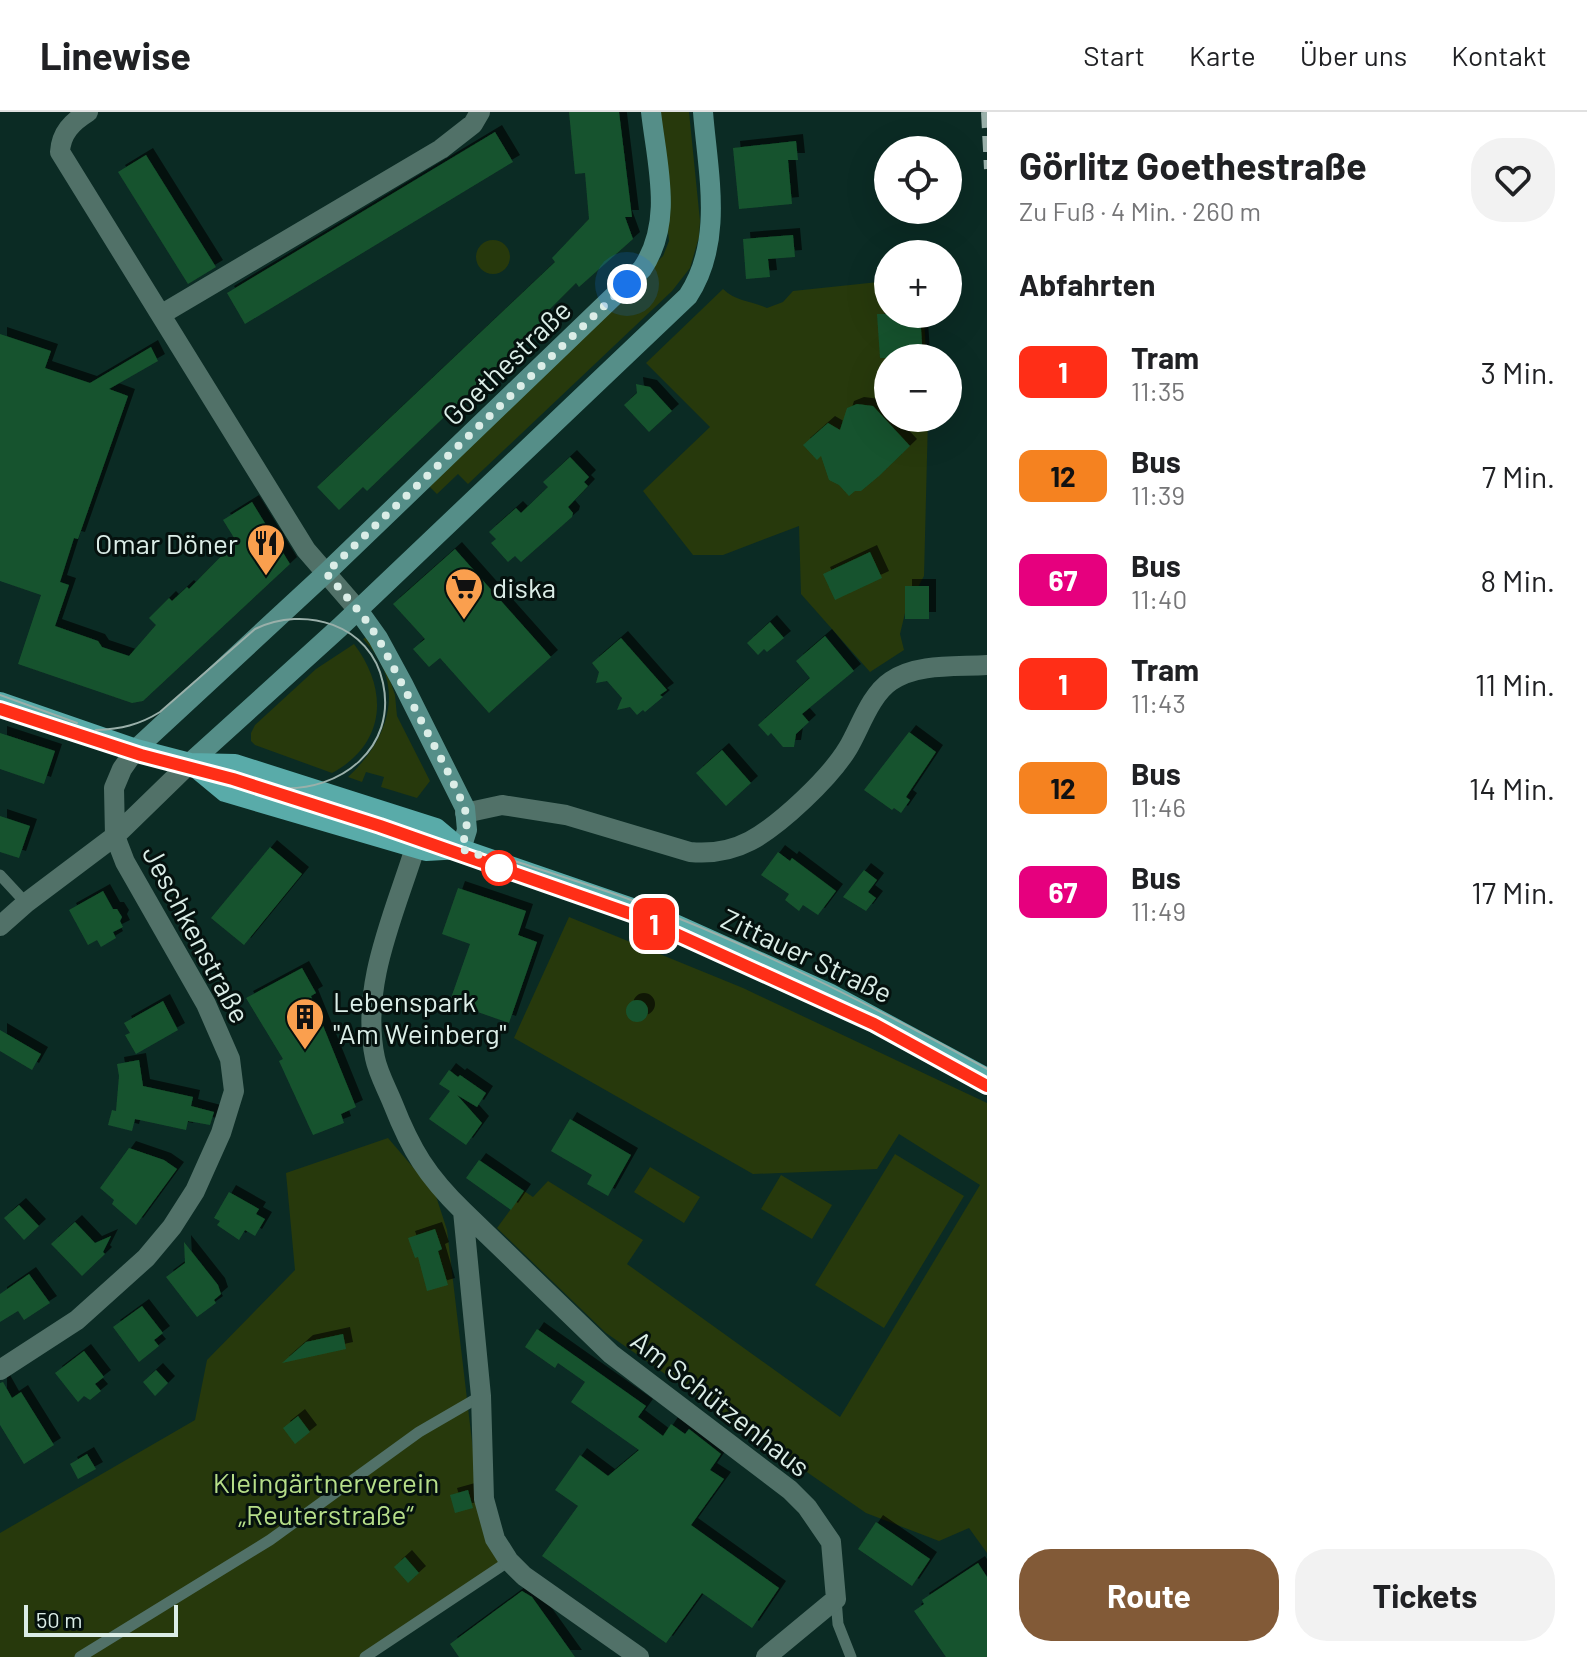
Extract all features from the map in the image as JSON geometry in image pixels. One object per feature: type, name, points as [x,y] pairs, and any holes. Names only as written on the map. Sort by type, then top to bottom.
[{"type":"main road","name":"Zittauer Straße","points":[[0,702],[136,749],[190,763],[235,764],[436,828],[461,849],[664,919],[829,993],[987,1078]]},
{"type":"main road","name":"Zittauer Straße","points":[[190,763],[225,792],[426,851],[461,849]]},
{"type":"street","points":[[162,314],[441,149],[473,124],[480,112]]},
{"type":"street","name":"Goethestraße","points":[[136,749],[326,573],[642,269],[652,254],[661,224],[651,112]]},
{"type":"street","points":[[190,763],[358,610],[688,296],[707,257],[712,220],[703,112]]},
{"type":"street","points":[[82,116],[61,139],[60,152],[306,550],[378,638],[465,813],[467,830],[461,849]]},
{"type":"street","points":[[465,813],[502,805],[566,815],[690,852],[707,854],[732,848],[770,827],[814,789],[846,752],[879,693],[890,681],[913,671],[987,665]]},
{"type":"street","name":"Jeschkenstraße","points":[[0,1370],[77,1320],[146,1258],[172,1227],[195,1191],[221,1133],[234,1091],[230,1059],[206,1004],[125,862],[115,836],[114,788],[136,749]]},
{"type":"street","name":"Jeschkenstraße","points":[[115,836],[190,763]]},
{"type":"street","points":[[0,926],[115,836]]},
{"type":"street","name":"Am Schützenhaus","points":[[415,848],[381,951],[371,1006],[375,1058],[410,1146],[443,1191],[611,1354],[790,1490],[807,1507],[831,1542],[836,1599]]},
{"type":"street","points":[[463,1211],[481,1396],[484,1499],[489,1526],[509,1561],[524,1576],[639,1657]]},
{"type":"street","points":[[766,1657],[836,1599]]},
{"type":"lane","points":[[0,875],[26,903]]},
{"type":"lane","points":[[80,1657],[270,1540],[393,1449],[481,1396]]},
{"type":"lane","points":[[365,1657],[509,1561]]},
{"type":"lane","points":[[836,1599],[838,1624],[851,1657]]},
{"type":"green space","points":[[657,112],[689,112],[700,221],[690,268],[672,291],[468,484],[458,474],[437,494],[427,484],[663,256],[669,241]]},
{"type":"green space","points":[[493,240],[505,245],[510,257],[505,269],[493,274],[481,269],[476,257],[481,245]]},
{"type":"green space","points":[[874,282],[874,328],[925,328],[925,344],[874,344],[874,432],[928,432],[924,576],[906,609],[900,634],[904,650],[870,672],[801,594],[799,526],[723,555],[693,555],[643,491],[710,427],[646,363],[723,289],[767,308],[783,302],[793,291]]},
{"type":"green space","points":[[368,636],[385,665],[395,695],[397,716],[430,781],[417,798],[381,787],[384,777],[366,772],[362,782],[348,777],[374,746],[388,711],[389,692],[385,674],[377,656],[363,639]]},
{"type":"green space","points":[[354,644],[373,679],[377,697],[372,732],[350,761],[332,773],[251,741],[255,725],[316,669]]},
{"type":"green space","points":[[569,917],[743,988],[987,1103],[987,1553],[969,1528],[939,1541],[866,1513],[606,1333],[497,1228],[524,1191],[533,1197],[548,1181],[643,1240],[627,1264],[840,1417],[980,1185],[899,1134],[877,1169],[753,1174],[514,1038]]},
{"type":"green space","name":"Kleingärtnerverein „Reuterstraße“","points":[[388,1138],[435,1193],[447,1230],[480,1509],[500,1565],[363,1657],[0,1657],[0,1533],[195,1420],[207,1360],[295,1270],[286,1173]]},
{"type":"green space","points":[[895,1154],[964,1196],[884,1328],[815,1285]]},
{"type":"green space","points":[[650,1167],[700,1197],[684,1223],[634,1192]]},
{"type":"green space","points":[[781,1175],[832,1205],[812,1239],[761,1209]]},
{"type":"building","points":[[569,112],[619,112],[632,217],[625,217],[633,239],[579,287],[576,283],[543,316],[546,320],[367,491],[363,487],[339,510],[317,487],[555,262],[552,258],[589,219],[585,173],[575,174]]},
{"type":"building","points":[[495,132],[513,162],[245,324],[227,293]]},
{"type":"building","points":[[796,141],[798,160],[788,160],[792,204],[739,209],[733,148]]},
{"type":"building","points":[[146,155],[216,267],[188,284],[118,172]]},
{"type":"building","points":[[793,235],[795,257],[768,259],[770,277],[746,279],[743,239]]},
{"type":"building","points":[[878,328],[921,328],[922,344],[879,344]]},
{"type":"building","points":[[0,334],[51,351],[45,368],[90,383],[151,347],[158,361],[109,389],[128,396],[60,582],[69,585],[55,626],[129,656],[156,625],[149,618],[169,598],[172,601],[187,587],[189,589],[236,541],[223,520],[252,502],[290,564],[143,701],[132,703],[18,664],[41,595],[0,581]]},
{"type":"building","points":[[636,384],[650,387],[672,411],[649,432],[624,405],[637,393]]},
{"type":"building","points":[[857,404],[873,406],[874,432],[897,432],[910,446],[861,491],[849,496],[829,480],[821,456],[817,460],[803,445],[828,423],[840,430],[847,408]]},
{"type":"building","points":[[570,457],[589,477],[584,482],[588,486],[568,507],[573,513],[572,517],[521,562],[515,556],[508,562],[491,543],[496,539],[489,532],[516,508],[521,513],[548,487],[543,482]]},
{"type":"building","name":"diska","points":[[455,549],[551,657],[489,713],[440,658],[429,667],[413,649],[425,639],[393,604]]},
{"type":"building","points":[[870,552],[882,578],[835,600],[823,574]]},
{"type":"building","points":[[905,586],[929,586],[929,619],[905,619]]},
{"type":"building","points":[[770,622],[784,638],[767,652],[764,649],[758,655],[747,643]]},
{"type":"building","points":[[825,636],[854,671],[802,714],[809,722],[796,734],[794,747],[783,747],[771,733],[768,736],[758,725],[810,678],[796,661]]},
{"type":"building","points":[[621,638],[667,690],[645,712],[643,710],[637,715],[630,707],[617,710],[622,698],[607,681],[596,683],[599,672],[592,663]]},
{"type":"building","points":[[909,732],[936,752],[906,797],[910,800],[901,813],[864,790]]},
{"type":"building","points":[[0,733],[55,751],[44,784],[0,769]]},
{"type":"building","points":[[722,750],[751,783],[726,806],[696,773]]},
{"type":"building","points":[[0,816],[30,826],[19,858],[0,852]]},
{"type":"building","points":[[270,847],[302,874],[244,945],[211,918]]},
{"type":"building","points":[[778,852],[790,861],[792,858],[836,891],[818,915],[803,905],[799,911],[785,900],[789,894],[761,875]]},
{"type":"building","points":[[864,870],[877,880],[868,892],[876,898],[866,911],[843,897]]},
{"type":"building","points":[[458,888],[526,911],[518,935],[537,942],[509,1023],[472,1010],[465,1003],[451,998],[470,944],[442,934]]},
{"type":"building","points":[[103,891],[113,909],[117,909],[122,917],[123,927],[113,932],[116,938],[101,947],[97,940],[88,945],[69,910]]},
{"type":"building","name":"Lebenspark \"Am Weinberg\"","points":[[302,968],[316,993],[311,996],[356,1107],[341,1114],[344,1123],[313,1135],[279,1061],[283,1059],[246,998]]},
{"type":"building","points":[[637,1000],[645,1003],[648,1011],[645,1019],[637,1022],[629,1019],[626,1011],[629,1003]]},
{"type":"building","points":[[163,1001],[178,1030],[136,1054],[125,1035],[130,1033],[124,1023]]},
{"type":"building","points":[[0,1030],[41,1054],[32,1070],[0,1051]]},
{"type":"building","points":[[139,1060],[143,1086],[193,1097],[191,1106],[214,1112],[210,1125],[188,1121],[186,1130],[135,1119],[132,1131],[108,1125],[112,1110],[116,1111],[117,1064]]},
{"type":"building","points":[[449,1070],[486,1093],[477,1107],[457,1095],[482,1123],[466,1145],[429,1119],[450,1091],[439,1084]]},
{"type":"building","points":[[570,1119],[631,1155],[608,1196],[587,1184],[592,1175],[551,1151]]},
{"type":"building","points":[[129,1148],[164,1160],[177,1169],[136,1225],[112,1204],[114,1200],[100,1188]]},
{"type":"building","points":[[479,1160],[524,1191],[511,1210],[466,1178]]},
{"type":"building","points":[[229,1192],[259,1209],[256,1214],[265,1219],[255,1236],[245,1230],[239,1240],[217,1225],[220,1221],[214,1218]]},
{"type":"building","points":[[19,1205],[39,1226],[24,1240],[4,1218]]},
{"type":"building","points":[[75,1222],[95,1243],[111,1236],[103,1252],[105,1254],[82,1276],[51,1244]]},
{"type":"building","points":[[435,1229],[448,1285],[427,1291],[418,1257],[415,1258],[408,1238]]},
{"type":"building","points":[[184,1242],[218,1285],[221,1294],[214,1300],[216,1303],[197,1317],[166,1277],[185,1263]]},
{"type":"building","points":[[29,1274],[50,1303],[24,1320],[18,1311],[0,1322],[0,1294]]},
{"type":"building","points":[[142,1306],[163,1333],[154,1340],[159,1346],[139,1362],[113,1327]]},
{"type":"building","points":[[537,1329],[646,1406],[638,1417],[663,1436],[671,1424],[685,1434],[689,1429],[721,1454],[710,1470],[724,1479],[691,1525],[779,1588],[752,1628],[702,1593],[666,1643],[542,1556],[578,1506],[555,1490],[580,1455],[608,1476],[639,1450],[571,1402],[585,1382],[558,1363],[555,1368],[525,1347]]},
{"type":"building","points":[[343,1334],[346,1349],[282,1363],[306,1342]]},
{"type":"building","points":[[84,1351],[104,1377],[95,1384],[101,1391],[90,1400],[84,1396],[78,1402],[55,1373]]},
{"type":"building","points":[[156,1370],[168,1383],[155,1396],[143,1382]]},
{"type":"building","points":[[3,1382],[12,1398],[21,1392],[54,1445],[24,1464],[0,1425],[0,1383]]},
{"type":"building","points":[[298,1416],[310,1432],[295,1444],[283,1428]]},
{"type":"building","points":[[87,1454],[96,1469],[78,1479],[70,1464]]},
{"type":"building","points":[[468,1490],[473,1508],[455,1513],[450,1495]]},
{"type":"building","points":[[876,1522],[930,1559],[912,1586],[858,1549]]},
{"type":"building","points":[[405,1557],[419,1573],[408,1583],[394,1567]]},
{"type":"building","points":[[978,1563],[987,1577],[987,1657],[946,1657],[914,1611],[924,1604],[922,1600]]},
{"type":"building","points":[[522,1591],[532,1597],[575,1657],[459,1657],[450,1644]]},
{"type":"tram line","points":[[96,730],[130,726],[160,712],[255,629],[294,619],[333,625],[365,646],[376,663],[383,683],[385,706],[381,727],[372,746],[343,774],[302,787],[280,788]]},
{"type":"tram line","points":[[0,695],[77,723]]},
{"type":"tram line","name":"1","points":[[0,709],[141,755],[233,779],[380,826],[634,915],[874,1024],[987,1086]]},
{"type":"tram line","points":[[0,710],[380,826],[634,915],[874,1024],[987,1086]]},
{"type":"tram line","points":[[512,860],[619,896],[724,937],[858,1000],[987,1069]]},
{"type":"railway","points":[[984,112],[987,169]]},
{"type":"place","name":"Omar Döner","points":[[266,577]]},
{"type":"place","name":"diska","points":[[464,621]]},
{"type":"place","name":"Lebenspark \"Am Weinberg\"","points":[[305,1051]]},
{"type":"route","points":[[499,868],[500,862],[461,849],[467,830],[465,808],[446,768],[378,638],[326,573],[627,284]]}]
